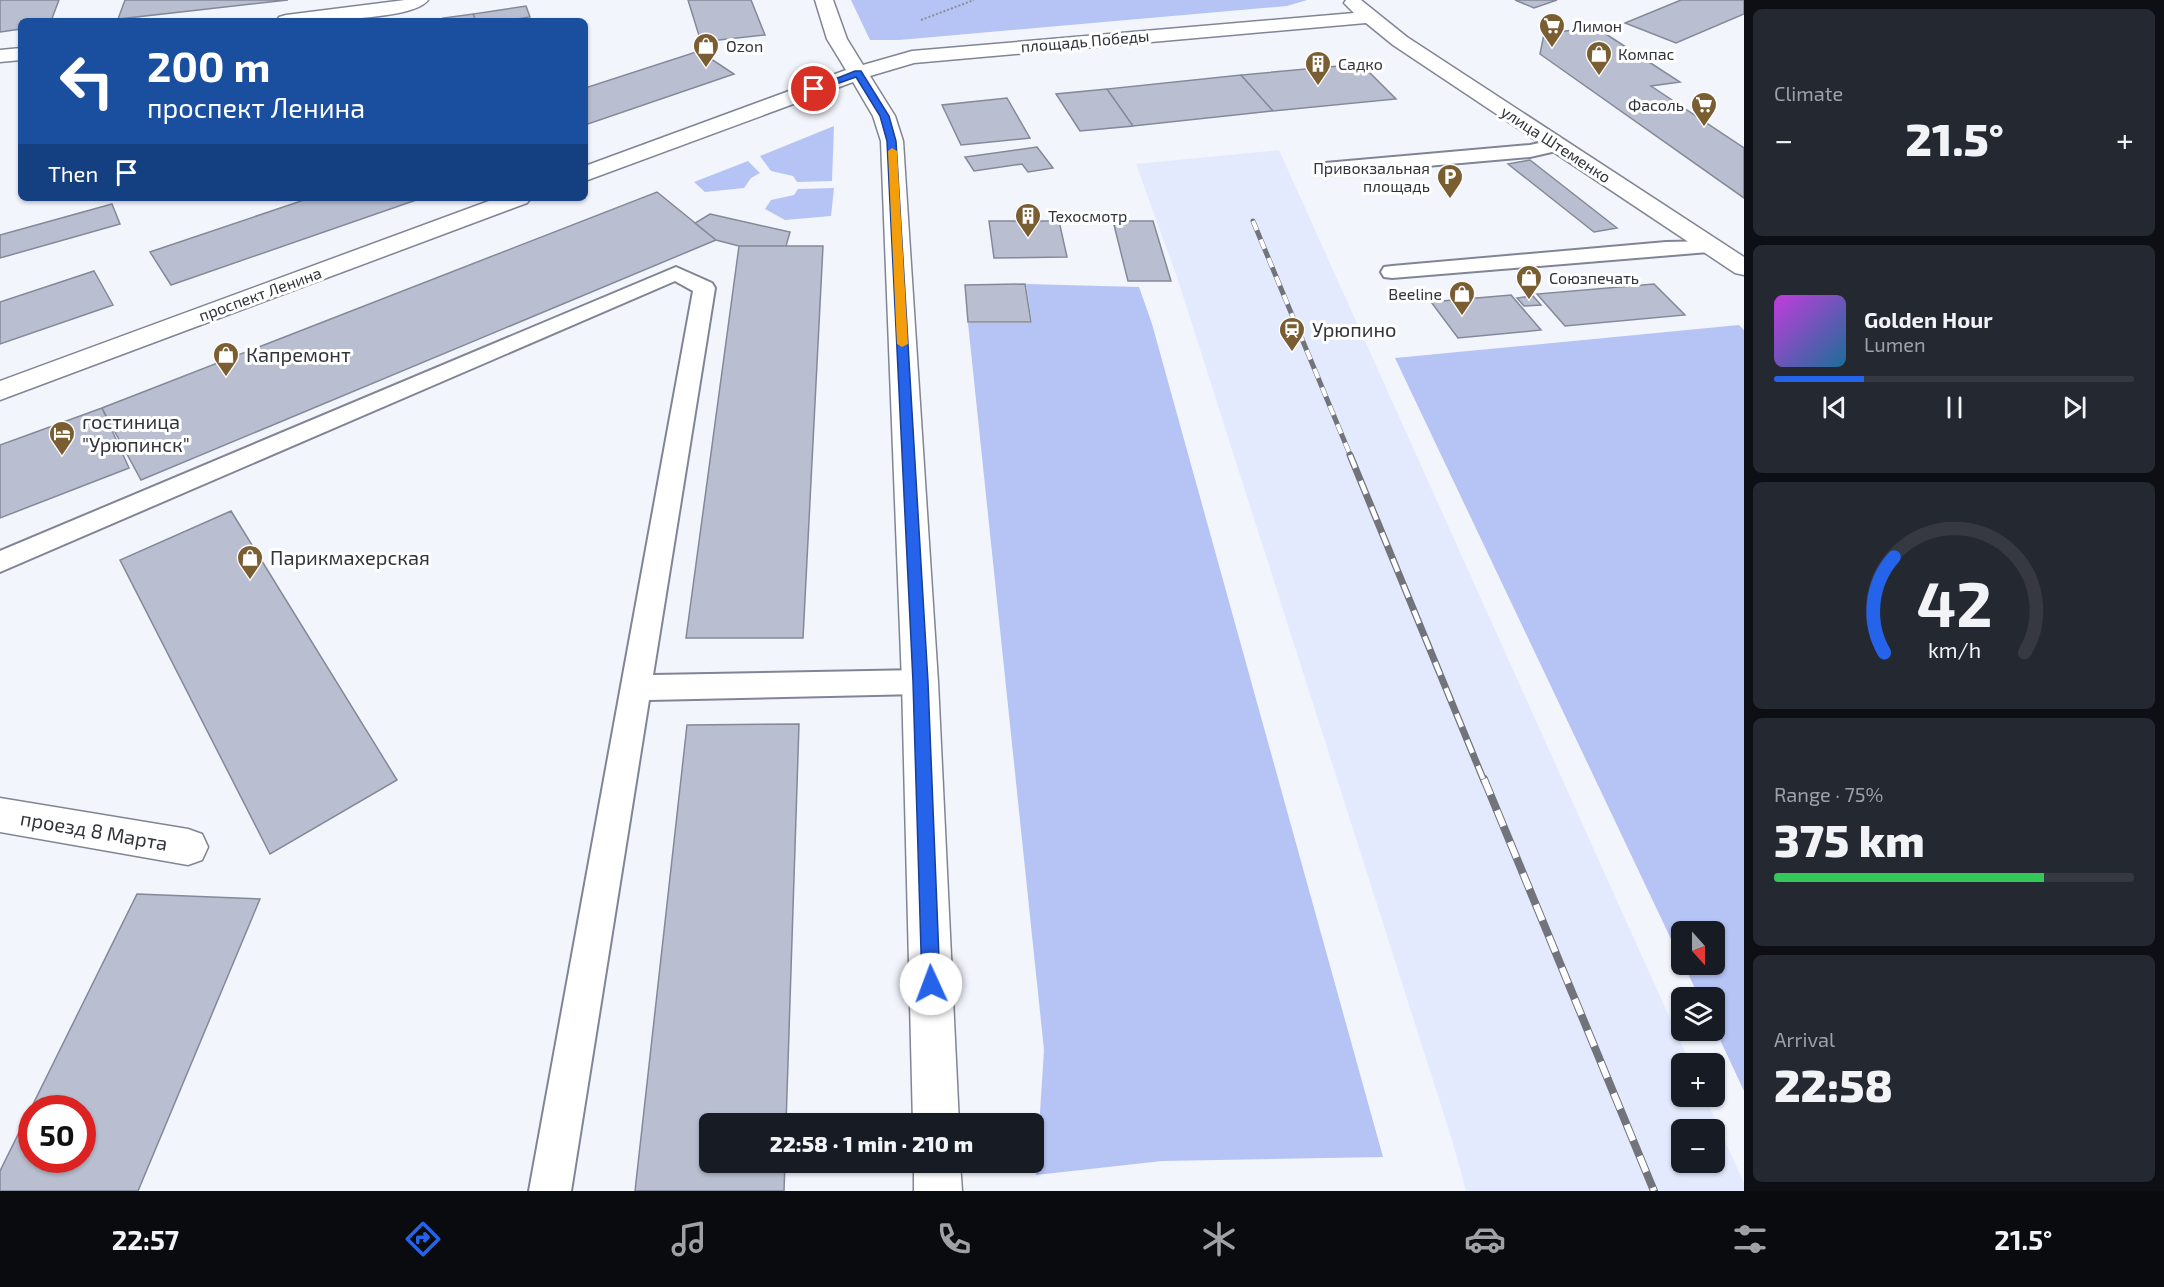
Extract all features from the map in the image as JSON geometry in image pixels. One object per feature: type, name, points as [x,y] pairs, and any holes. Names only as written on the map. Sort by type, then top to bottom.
[{"type":"main road","points":[[310,18],[407,6],[419,0]]},
{"type":"main road","points":[[824,0],[837,39],[884,116],[892,141],[920,682],[936,1113]]},
{"type":"main road","points":[[1350,0],[1370,17]]},
{"type":"main road","name":"площадь Победы","points":[[858,73],[912,57],[947,53],[1370,17]]},
{"type":"main road","name":"улица Штеменко","points":[[1370,17],[1400,41],[1744,268]]},
{"type":"main road","points":[[0,56],[18,54]]},
{"type":"main road","points":[[588,173],[858,73]]},
{"type":"main road","name":"проспект Ленина","points":[[0,391],[511,201]]},
{"type":"main road","name":"проезд 8 Марта","points":[[0,815],[188,847]]},
{"type":"main road","points":[[937,1173],[938,1191]]},
{"type":"lane","points":[[1325,169],[1530,151],[1558,145]]},
{"type":"lane","points":[[1392,272],[1666,248],[1714,247]]},
{"type":"lane","points":[[0,562],[676,273],[704,288],[550,1191]]},
{"type":"lane","points":[[637,688],[920,682]]},
{"type":"shaded area","points":[[851,0],[1307,0],[1287,6],[899,40],[870,40]]},
{"type":"shaded area","points":[[834,126],[832,181],[797,182],[793,176],[771,171],[760,156]]},
{"type":"shaded area","name":"Урюпино","points":[[1279,150],[1671,1021],[1671,1041],[1680,1041],[1685,1053],[1671,1053],[1671,1107],[1710,1107],[1715,1119],[1671,1119],[1671,1173],[1725,1173],[1725,1141],[1744,1183],[1744,1191],[1466,1191],[1452,1140],[1178,280],[1136,164]]},
{"type":"shaded area","points":[[748,161],[760,173],[751,178],[744,188],[705,192],[694,182]]},
{"type":"shaded area","points":[[834,188],[831,216],[785,220],[765,209],[771,200],[794,195],[798,189]]},
{"type":"shaded area","points":[[1026,284],[1139,287],[1152,324],[1383,1157],[1162,1161],[1036,1175],[1036,1173],[1044,1173],[1044,1113],[1040,1113],[1044,1050],[968,323],[1032,323]]},
{"type":"shaded area","points":[[1739,325],[1744,330],[1744,1091],[1721,1041],[1725,1041],[1725,987],[1694,987],[1689,975],[1725,975],[1725,921],[1671,921],[1671,939],[1395,358]]},
{"type":"building","points":[[0,0],[59,0],[52,18],[18,18],[18,29],[0,32]]},
{"type":"building","points":[[125,0],[288,0],[127,18],[118,18]]},
{"type":"building","points":[[688,0],[751,0],[765,35],[701,42]]},
{"type":"building","points":[[1515,0],[1557,0],[1534,8]]},
{"type":"building","points":[[1681,0],[1744,0],[1744,14],[1676,43],[1625,23]]},
{"type":"building","points":[[526,6],[530,17],[475,18],[473,14]]},
{"type":"building","points":[[473,14],[475,18],[443,18]]},
{"type":"building","points":[[1595,27],[1680,82],[1651,86],[1744,148],[1744,198],[1540,54],[1544,34]]},
{"type":"building","points":[[699,51],[734,74],[588,124],[588,87]]},
{"type":"building","name":"Садко","points":[[1361,64],[1396,99],[1273,111],[1241,75]]},
{"type":"building","points":[[1241,75],[1273,111],[1133,126],[1107,89]]},
{"type":"building","points":[[1107,89],[1133,126],[1080,131],[1056,94]]},
{"type":"building","points":[[1007,98],[1030,138],[961,145],[942,105]]},
{"type":"building","points":[[1037,147],[1053,168],[1028,172],[1022,164],[974,171],[965,157]]},
{"type":"building","points":[[1530,160],[1617,228],[1594,232],[1508,164]]},
{"type":"building","points":[[657,192],[716,240],[141,480],[102,408]]},
{"type":"building","points":[[301,201],[413,201],[171,285],[150,252]]},
{"type":"building","points":[[112,204],[120,224],[0,258],[0,235]]},
{"type":"building","points":[[710,214],[790,232],[786,246],[739,246],[716,240],[695,223]]},
{"type":"building","name":"Техосмотр","points":[[989,221],[1059,221],[1067,257],[994,258]]},
{"type":"building","points":[[1113,221],[1153,221],[1171,281],[1128,281]]},
{"type":"building","points":[[739,246],[823,246],[803,638],[686,638]]},
{"type":"building","points":[[94,271],[113,305],[0,344],[0,302]]},
{"type":"building","points":[[1025,284],[1031,322],[968,322],[965,285]]},
{"type":"building","points":[[1654,284],[1685,315],[1565,326],[1537,294]]},
{"type":"building","points":[[1511,295],[1541,330],[1458,338],[1431,302]]},
{"type":"building","name":"Союзпечать","points":[[1533,296],[1541,305],[1524,306],[1517,298]]},
{"type":"building","name":"гостиница \"Урюпинск\"","points":[[102,408],[129,468],[0,518],[0,445]]},
{"type":"building","points":[[231,511],[397,780],[270,854],[120,560]]},
{"type":"building","points":[[799,724],[786,1113],[699,1113],[699,1173],[785,1173],[784,1191],[635,1191],[687,725]]},
{"type":"building","points":[[137,894],[260,899],[138,1191],[0,1191],[0,1171],[18,1135],[18,1173],[96,1173],[96,1095],[38,1095]]},
{"type":"railway","points":[[1253,221],[1351,457]]},
{"type":"railway","points":[[1350,455],[1484,781]]},
{"type":"railway","points":[[1484,779],[1654,1191]]},
{"type":"slow traffic","points":[[892,151],[902,344]]},
{"type":"place","name":"Лимон","points":[[1552,49]]},
{"type":"place","name":"Ozon","points":[[706,69]]},
{"type":"place","name":"Компас","points":[[1599,77]]},
{"type":"place","name":"Садко","points":[[1318,87]]},
{"type":"place","name":"Фасоль","points":[[1704,128]]},
{"type":"place","name":"Привокзальная площадь","points":[[1450,200]]},
{"type":"place","name":"Техосмотр","points":[[1028,239]]},
{"type":"place","name":"Союзпечать","points":[[1529,301]]},
{"type":"place","name":"Beeline","points":[[1462,317]]},
{"type":"place","name":"Урюпино","points":[[1292,353]]},
{"type":"place","name":"Капремонт","points":[[226,378]]},
{"type":"place","name":"гостиница \"Урюпинск\"","points":[[62,457]]},
{"type":"place","name":"Парикмахерская","points":[[250,581]]},
{"type":"route","points":[[814,89],[858,73],[884,116],[892,141],[920,682],[931,984]]}]
